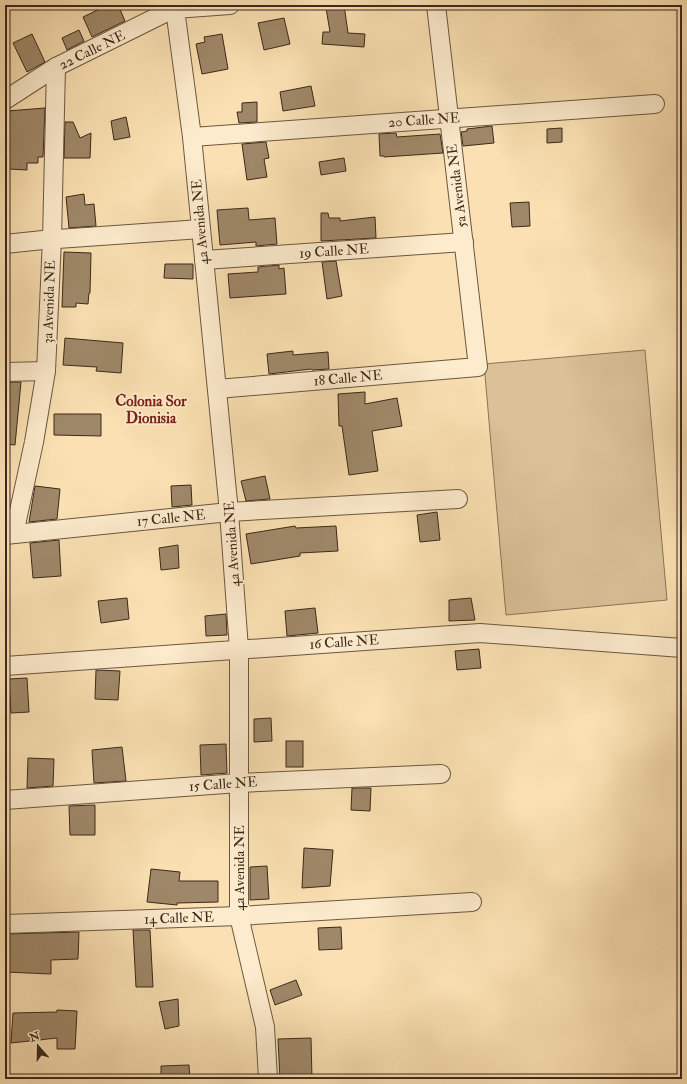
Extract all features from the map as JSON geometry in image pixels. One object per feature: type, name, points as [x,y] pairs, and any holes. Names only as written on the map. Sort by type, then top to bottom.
[{"type":"street","points":[[178,7],[230,5]]},
{"type":"street","name":"5a Avenida NE","points":[[436,5],[478,367]]},
{"type":"street","name":"22 Calle NE","points":[[5,100],[56,67],[178,7]]},
{"type":"street","name":"4a Avenida NE","points":[[178,7],[230,512],[239,650],[239,916],[265,1027],[268,1079]]},
{"type":"street","name":"3a Avenida NE","points":[[9,534],[34,442],[46,371],[52,239],[56,67]]},
{"type":"street","name":"20 Calle NE","points":[[192,137],[655,104]]},
{"type":"street","points":[[5,244],[52,239],[201,229]]},
{"type":"street","name":"19 Calle NE","points":[[204,260],[464,242]]},
{"type":"street","name":"18 Calle NE","points":[[217,389],[478,367]]},
{"type":"street","points":[[5,372],[46,371]]},
{"type":"street","name":"17 Calle NE","points":[[9,534],[230,512],[458,499]]},
{"type":"street","name":"16 Calle NE","points":[[5,666],[480,633],[682,648]]},
{"type":"street","name":"15 Calle NE","points":[[5,800],[239,783],[441,774]]},
{"type":"street","name":"14 Calle NE","points":[[5,924],[239,916],[472,902]]},
{"type":"shaded area","points":[[645,350],[667,600],[506,615],[484,364]]},
{"type":"building","points":[[108,5],[118,5],[125,21],[92,37],[83,17]]},
{"type":"building","points":[[344,5],[348,33],[365,34],[364,47],[322,44],[323,32],[330,32],[326,8]]},
{"type":"building","points":[[284,18],[290,44],[264,50],[258,23]]},
{"type":"building","points":[[79,30],[84,41],[67,50],[62,38]]},
{"type":"building","points":[[32,34],[45,62],[27,72],[13,43]]},
{"type":"building","points":[[222,34],[228,69],[202,74],[196,44],[205,42],[204,37]]},
{"type":"building","points":[[311,86],[315,106],[283,111],[280,92]]},
{"type":"building","points":[[257,102],[257,122],[239,123],[237,112],[242,112],[242,103]]},
{"type":"building","points":[[45,108],[43,157],[38,157],[38,163],[27,163],[27,170],[9,169],[9,132],[7,111]]},
{"type":"building","points":[[126,117],[130,137],[114,140],[111,121]]},
{"type":"building","points":[[65,122],[73,122],[80,138],[91,133],[90,158],[64,158]]},
{"type":"building","points":[[492,126],[494,143],[463,146],[461,132],[467,131],[467,129]]},
{"type":"building","points":[[562,128],[562,142],[547,143],[547,129]]},
{"type":"building","points":[[396,133],[397,137],[440,134],[443,153],[380,156],[379,134]]},
{"type":"building","points":[[266,142],[269,158],[264,159],[267,177],[247,180],[242,144]]},
{"type":"building","points":[[344,158],[346,171],[321,175],[319,162]]},
{"type":"building","points":[[84,194],[85,205],[94,204],[96,226],[69,228],[66,197]]},
{"type":"building","points":[[529,202],[530,226],[512,227],[510,203]]},
{"type":"building","points":[[248,208],[249,220],[275,218],[277,244],[256,246],[256,242],[220,245],[217,210]]},
{"type":"building","points":[[321,213],[328,213],[329,218],[340,218],[340,221],[375,217],[376,238],[321,241]]},
{"type":"building","points":[[64,252],[91,253],[90,293],[88,304],[76,303],[76,307],[62,307]]},
{"type":"building","points":[[336,261],[342,296],[327,299],[322,262]]},
{"type":"building","points":[[165,264],[193,264],[193,279],[164,278]]},
{"type":"building","points":[[279,265],[279,269],[284,268],[286,294],[230,298],[228,274],[258,272],[258,267]]},
{"type":"building","points":[[65,338],[123,343],[121,373],[96,371],[97,367],[63,365]]},
{"type":"building","points":[[293,351],[293,355],[328,352],[329,369],[311,369],[269,374],[267,354]]},
{"type":"building","points":[[6,382],[21,382],[15,445],[5,444]]},
{"type":"building","points":[[365,392],[365,404],[397,398],[402,426],[372,431],[378,471],[349,475],[342,426],[339,426],[338,394]]},
{"type":"building","points":[[54,414],[101,414],[101,436],[54,435]]},
{"type":"building","points":[[265,476],[270,499],[246,501],[241,481]]},
{"type":"building","points":[[191,485],[192,505],[172,507],[171,486]]},
{"type":"building","points":[[35,486],[60,489],[57,519],[29,522]]},
{"type":"building","points":[[437,512],[440,540],[420,542],[417,515]]},
{"type":"building","points":[[295,526],[296,528],[336,526],[338,551],[300,553],[300,556],[251,564],[246,534]]},
{"type":"building","points":[[59,540],[61,576],[33,578],[30,543]]},
{"type":"building","points":[[178,545],[179,568],[161,570],[159,548]]},
{"type":"building","points":[[127,598],[129,619],[101,623],[98,601]]},
{"type":"building","points":[[471,598],[475,620],[449,621],[449,600]]},
{"type":"building","points":[[315,608],[318,633],[287,636],[285,611]]},
{"type":"building","points":[[226,614],[227,635],[206,636],[205,616]]},
{"type":"building","points":[[479,649],[481,668],[457,670],[455,651]]},
{"type":"building","points":[[96,670],[120,671],[118,700],[95,699]]},
{"type":"building","points":[[27,678],[29,712],[11,713],[9,679]]},
{"type":"building","points":[[271,718],[272,741],[254,742],[254,719]]},
{"type":"building","points":[[286,741],[303,741],[303,767],[286,767]]},
{"type":"building","points":[[226,744],[227,773],[201,775],[200,745]]},
{"type":"building","points":[[122,747],[126,781],[94,783],[92,750]]},
{"type":"building","points":[[28,758],[54,759],[53,786],[27,788]]},
{"type":"building","points":[[352,788],[371,788],[370,811],[351,810]]},
{"type":"building","points":[[95,805],[95,835],[70,835],[69,806]]},
{"type":"building","points":[[304,848],[333,850],[330,886],[302,888]]},
{"type":"building","points":[[267,866],[269,899],[250,900],[250,867]]},
{"type":"building","points":[[151,869],[180,872],[179,881],[218,881],[218,902],[177,903],[177,905],[147,902]]},
{"type":"building","points":[[341,927],[342,949],[319,950],[318,928]]},
{"type":"building","points":[[133,930],[150,930],[153,987],[136,987]]},
{"type":"building","points":[[79,932],[78,959],[51,960],[51,974],[5,972],[5,934]]},
{"type":"building","points":[[296,980],[302,995],[275,1005],[270,990]]},
{"type":"building","points":[[178,999],[179,1026],[165,1029],[159,1002]]},
{"type":"building","points":[[57,1010],[77,1011],[75,1049],[57,1049],[57,1038],[11,1043],[13,1013],[57,1012]]},
{"type":"building","points":[[311,1038],[312,1079],[280,1079],[278,1039]]},
{"type":"building","points":[[189,1065],[190,1079],[161,1079],[161,1066]]},
{"type":"district","name":"Colonia Sor Dionisia","points":[[151,410]]}]
